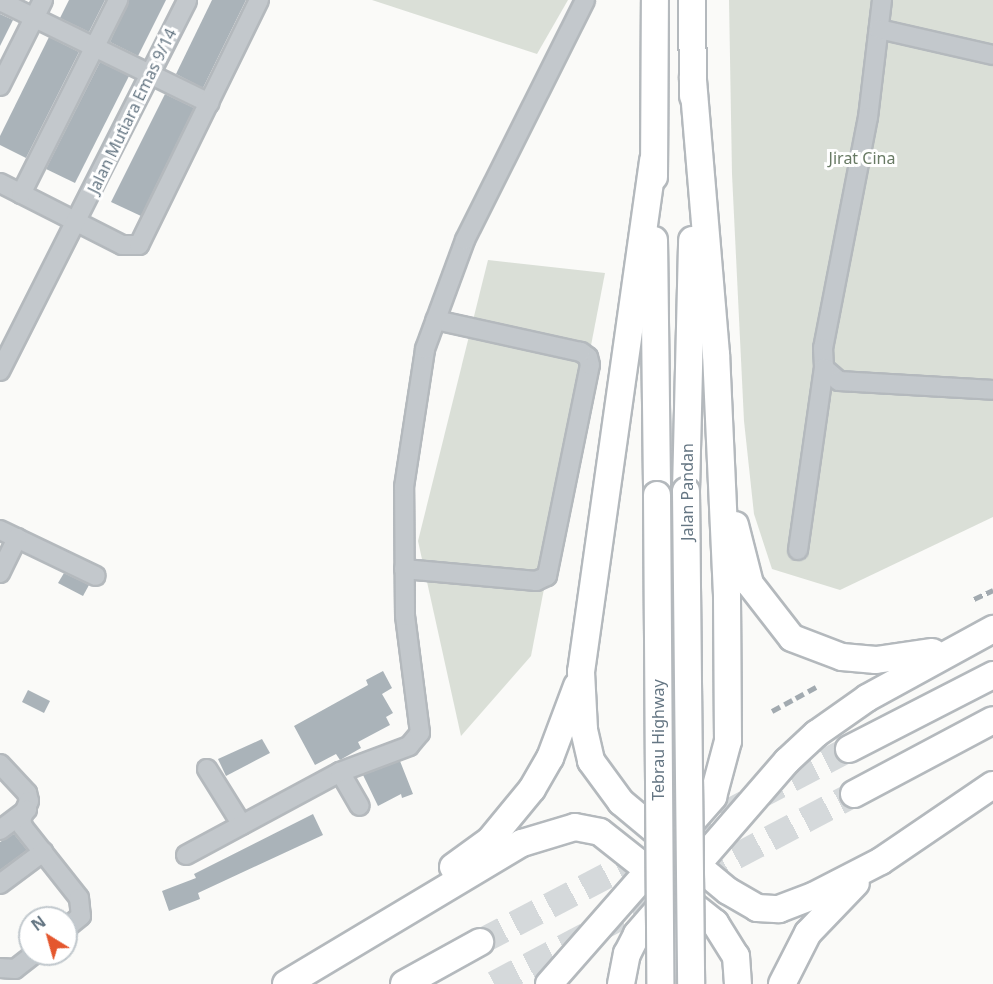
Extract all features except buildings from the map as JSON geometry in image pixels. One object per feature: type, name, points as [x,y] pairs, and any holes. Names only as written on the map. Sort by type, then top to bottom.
[{"type":"highway","name":"Jalan Pandan","points":[[656,0],[653,161],[657,495]]},
{"type":"highway","name":"Jalan Pandan","points":[[691,984],[686,491],[693,80],[692,0]]},
{"type":"highway","points":[[549,984],[713,797],[728,741],[716,354],[693,80]]},
{"type":"highway","points":[[653,161],[581,672],[584,730],[591,761],[621,802],[728,891],[757,908],[779,909],[881,861],[993,785]]},
{"type":"highway","points":[[721,469],[750,584],[762,605],[792,638],[842,657],[876,660],[915,657],[966,642]]},
{"type":"highway","name":"Tebrau Highway","points":[[657,495],[660,984]]},
{"type":"highway","points":[[621,984],[627,954],[637,934],[700,866],[787,761],[816,734],[867,698],[993,629]]},
{"type":"highway","points":[[279,984],[490,840],[532,789],[550,758],[581,672]]},
{"type":"highway","points":[[849,749],[993,675]]},
{"type":"highway","points":[[854,794],[993,720]]},
{"type":"highway","points":[[286,984],[522,843],[553,830],[575,827],[600,832],[677,890],[715,923],[728,940],[742,979]]},
{"type":"highway","points":[[782,984],[808,933],[881,861]]},
{"type":"highway","points":[[404,984],[480,942]]},
{"type":"street","points":[[0,86],[43,0]]},
{"type":"street","points":[[21,194],[118,0]]},
{"type":"street","name":"Jalan Mutiara Emas 9/14","points":[[0,371],[78,222],[187,0]]},
{"type":"street","points":[[0,183],[122,245],[135,247],[141,241],[259,0]]},
{"type":"street","points":[[186,855],[340,772],[409,746],[420,733],[405,616],[404,569],[404,487],[417,391],[435,320],[465,240],[585,0]]},
{"type":"street","points":[[798,550],[824,368],[823,348],[868,117],[882,0]]},
{"type":"street","points":[[0,1],[209,103]]},
{"type":"street","points":[[879,29],[993,55]]},
{"type":"street","points":[[404,569],[536,581],[547,576],[590,365],[588,357],[581,352],[435,320]]},
{"type":"street","points":[[824,368],[839,381],[993,390]]},
{"type":"street","points":[[0,530],[96,576]]},
{"type":"street","points":[[0,573],[17,538]]},
{"type":"street","points":[[0,764],[27,793],[27,810],[21,820],[23,827],[82,905],[81,916],[78,918]]},
{"type":"street","points":[[207,769],[242,825]]},
{"type":"street","points":[[340,772],[360,806]]},
{"type":"street","points":[[0,830],[27,810]]},
{"type":"street","points":[[0,884],[43,852]]},
{"type":"street","points":[[0,968],[15,969],[19,966]]},
{"type":"green space","points":[[372,0],[568,0],[537,54]]},
{"type":"green space","name":"Jirat Cina","points":[[729,0],[993,0],[993,517],[840,590],[772,569],[754,514],[744,421],[732,174]]},
{"type":"green space","points":[[488,260],[605,273],[531,656],[461,736],[418,541]]},
{"type":"tunnel","points":[[480,942],[849,749]]},
{"type":"tunnel","points":[[494,984],[854,794]]},
{"type":"railway","points":[[974,599],[993,590]]},
{"type":"railway","points":[[772,711],[816,687]]}]
